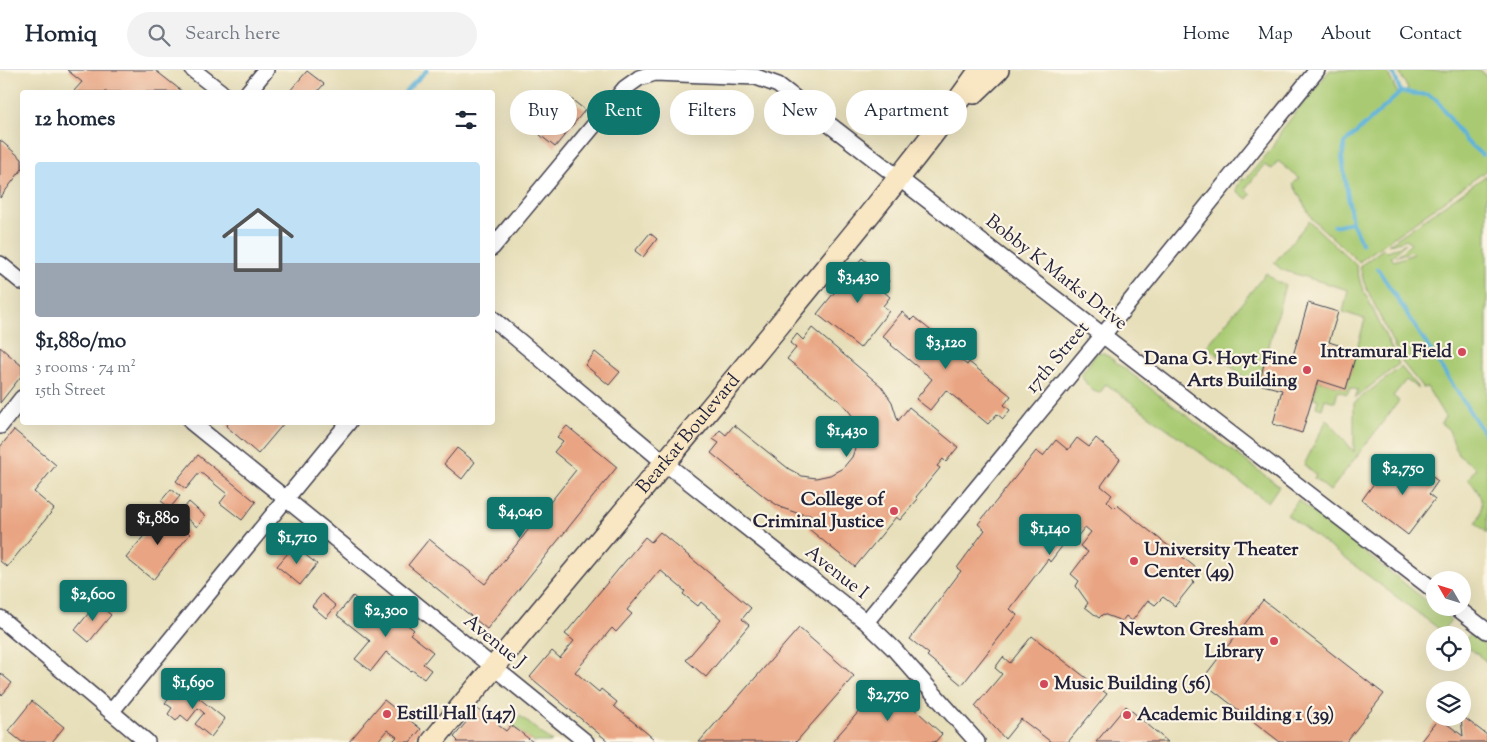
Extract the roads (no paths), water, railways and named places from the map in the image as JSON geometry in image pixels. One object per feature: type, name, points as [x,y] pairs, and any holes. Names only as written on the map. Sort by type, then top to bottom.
[{"type":"street","points":[[193,70],[218,90]]},
{"type":"street","points":[[250,90],[266,70]]},
{"type":"street","name":"Bearkat Boulevard","points":[[966,90],[980,70]]},
{"type":"street","name":"Bearkat Boulevard","points":[[967,100],[998,70]]},
{"type":"street","name":"17th Street","points":[[866,622],[1103,335],[1317,70]]},
{"type":"street","name":"Bobby K Marks Drive","points":[[495,244],[625,88],[639,78],[655,73],[756,77],[778,85],[1426,583]]},
{"type":"street","name":"Bearkat Boulevard","points":[[432,742],[665,463],[933,135]]},
{"type":"street","points":[[0,264],[20,280]]},
{"type":"street","name":"Avenue I","points":[[495,321],[665,463],[866,622],[894,649],[977,742]]},
{"type":"street","points":[[0,426],[20,401]]},
{"type":"street","name":"Avenue J","points":[[195,425],[586,742]]},
{"type":"street","points":[[111,712],[347,425]]},
{"type":"street","points":[[1467,616],[1487,631]]},
{"type":"street","points":[[0,618],[147,742]]},
{"type":"waterway","points":[[407,90],[427,70]]},
{"type":"waterway","points":[[1392,70],[1401,92]]},
{"type":"waterway","points":[[1362,244],[1352,222],[1342,158],[1345,143],[1401,92],[1428,95],[1437,100],[1465,140],[1482,155]]},
{"type":"waterway","points":[[1334,226],[1352,222]]},
{"type":"waterway","points":[[1378,269],[1487,438]]},
{"type":"place","name":"Intramural Field","points":[[1462,352]]},
{"type":"place","name":"Dana G. Hoyt Fine Arts Building","points":[[1307,370]]},
{"type":"place","name":"College of Criminal Justice","points":[[894,511]]},
{"type":"place","name":"University Theater Center (49)","points":[[1134,561]]},
{"type":"place","name":"Newton Gresham Library","points":[[1274,641]]},
{"type":"place","name":"Music Building (56)","points":[[1044,684]]},
{"type":"place","name":"Estill Hall (147)","points":[[387,714]]},
{"type":"place","name":"Academic Building 1 (39)","points":[[1127,715]]}]
